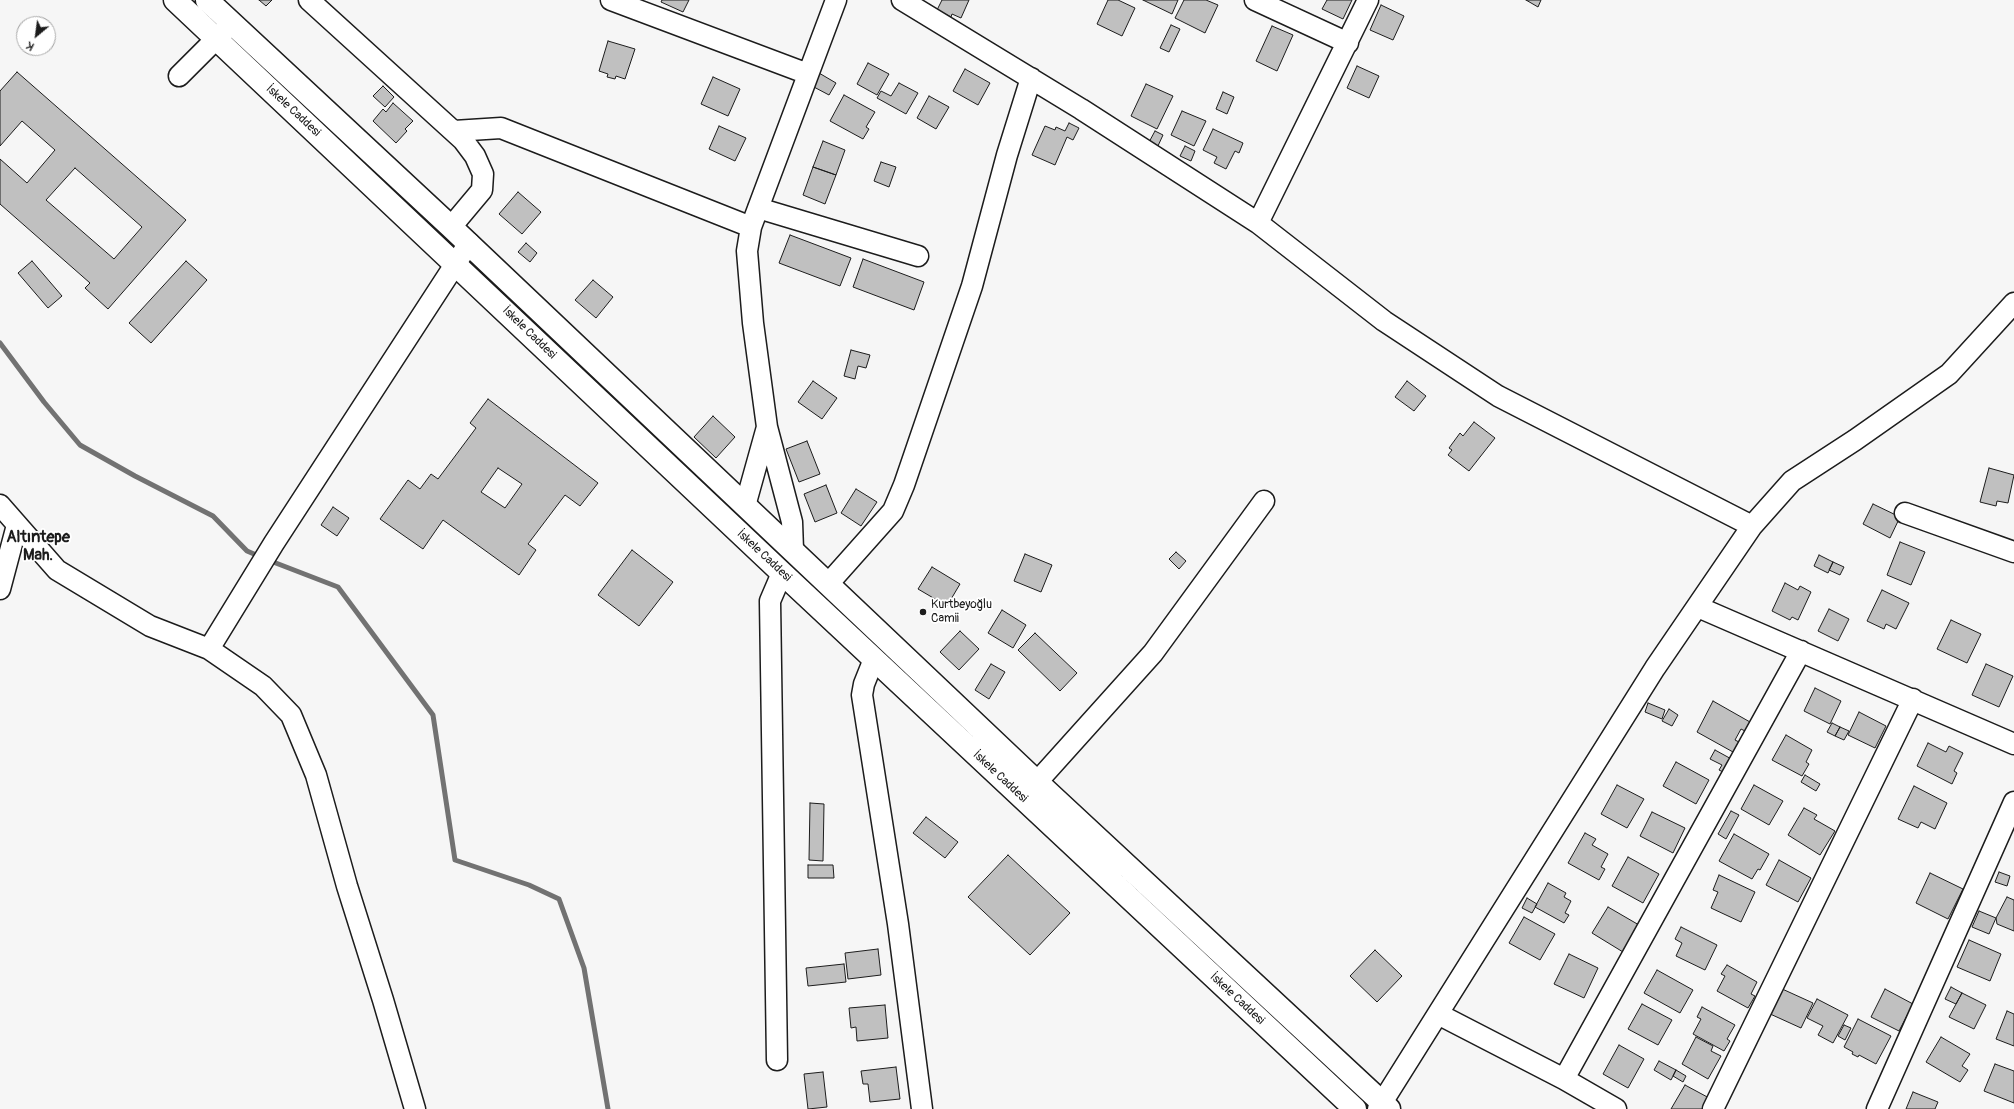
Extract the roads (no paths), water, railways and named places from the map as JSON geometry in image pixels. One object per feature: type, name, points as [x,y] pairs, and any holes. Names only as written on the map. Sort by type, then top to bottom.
[{"type":"main road","name":"İskele Caddesi","points":[[175,0],[782,573],[1355,1109]]},
{"type":"main road","points":[[207,0],[451,227],[1037,782],[1383,1107]]},
{"type":"street","points":[[309,0],[463,140],[475,156],[483,174],[482,190],[451,227]]},
{"type":"street","points":[[611,0],[808,74]]},
{"type":"street","points":[[793,550],[792,522],[767,427],[753,323],[747,258],[751,227],[836,0]]},
{"type":"street","points":[[902,0],[1031,78],[1258,223],[1384,321],[1498,396],[1752,526]]},
{"type":"street","points":[[1255,0],[1348,43]]},
{"type":"street","points":[[1258,223],[1368,0]]},
{"type":"street","points":[[179,76],[232,24]]},
{"type":"street","points":[[828,584],[893,511],[904,485],[972,286],[1007,155],[1031,78]]},
{"type":"street","points":[[454,132],[501,128],[751,227]]},
{"type":"street","points":[[758,208],[918,256]]},
{"type":"street","points":[[209,649],[274,543],[469,244]]},
{"type":"street","points":[[1383,1107],[1438,1014],[1655,668],[1752,526],[1792,480],[1855,440],[1949,374],[2014,303]]},
{"type":"street","points":[[745,506],[767,427]]},
{"type":"street","points":[[1037,782],[1153,653],[1264,501]]},
{"type":"street","points":[[0,505],[57,570],[150,626],[209,649],[263,686],[291,715],[316,776],[347,886],[384,1000],[415,1109]]},
{"type":"street","points":[[1906,513],[2014,552]]},
{"type":"street","points":[[0,588],[17,525]]},
{"type":"street","points":[[777,1060],[770,601],[782,573]]},
{"type":"street","points":[[1698,607],[2014,744]]},
{"type":"street","points":[[1564,1079],[1801,651]]},
{"type":"street","points":[[874,659],[864,684],[862,695],[898,924],[922,1109]]},
{"type":"street","points":[[1713,1109],[1913,699]]},
{"type":"street","points":[[1876,1109],[2014,802]]},
{"type":"street","points":[[1438,1014],[1564,1079],[1616,1109]]},
{"type":"waterway","points":[[0,343],[44,402],[80,445],[135,476],[213,516],[247,551],[261,557]]},
{"type":"waterway","points":[[268,560],[338,587],[433,715],[455,860],[529,885],[559,899],[584,968],[608,1109]]},
{"type":"place","name":"Kurtbeyoğlu Camii","points":[[923,612]]},
{"type":"district","name":"Altıntepe Mah.","points":[[38,547]]}]
